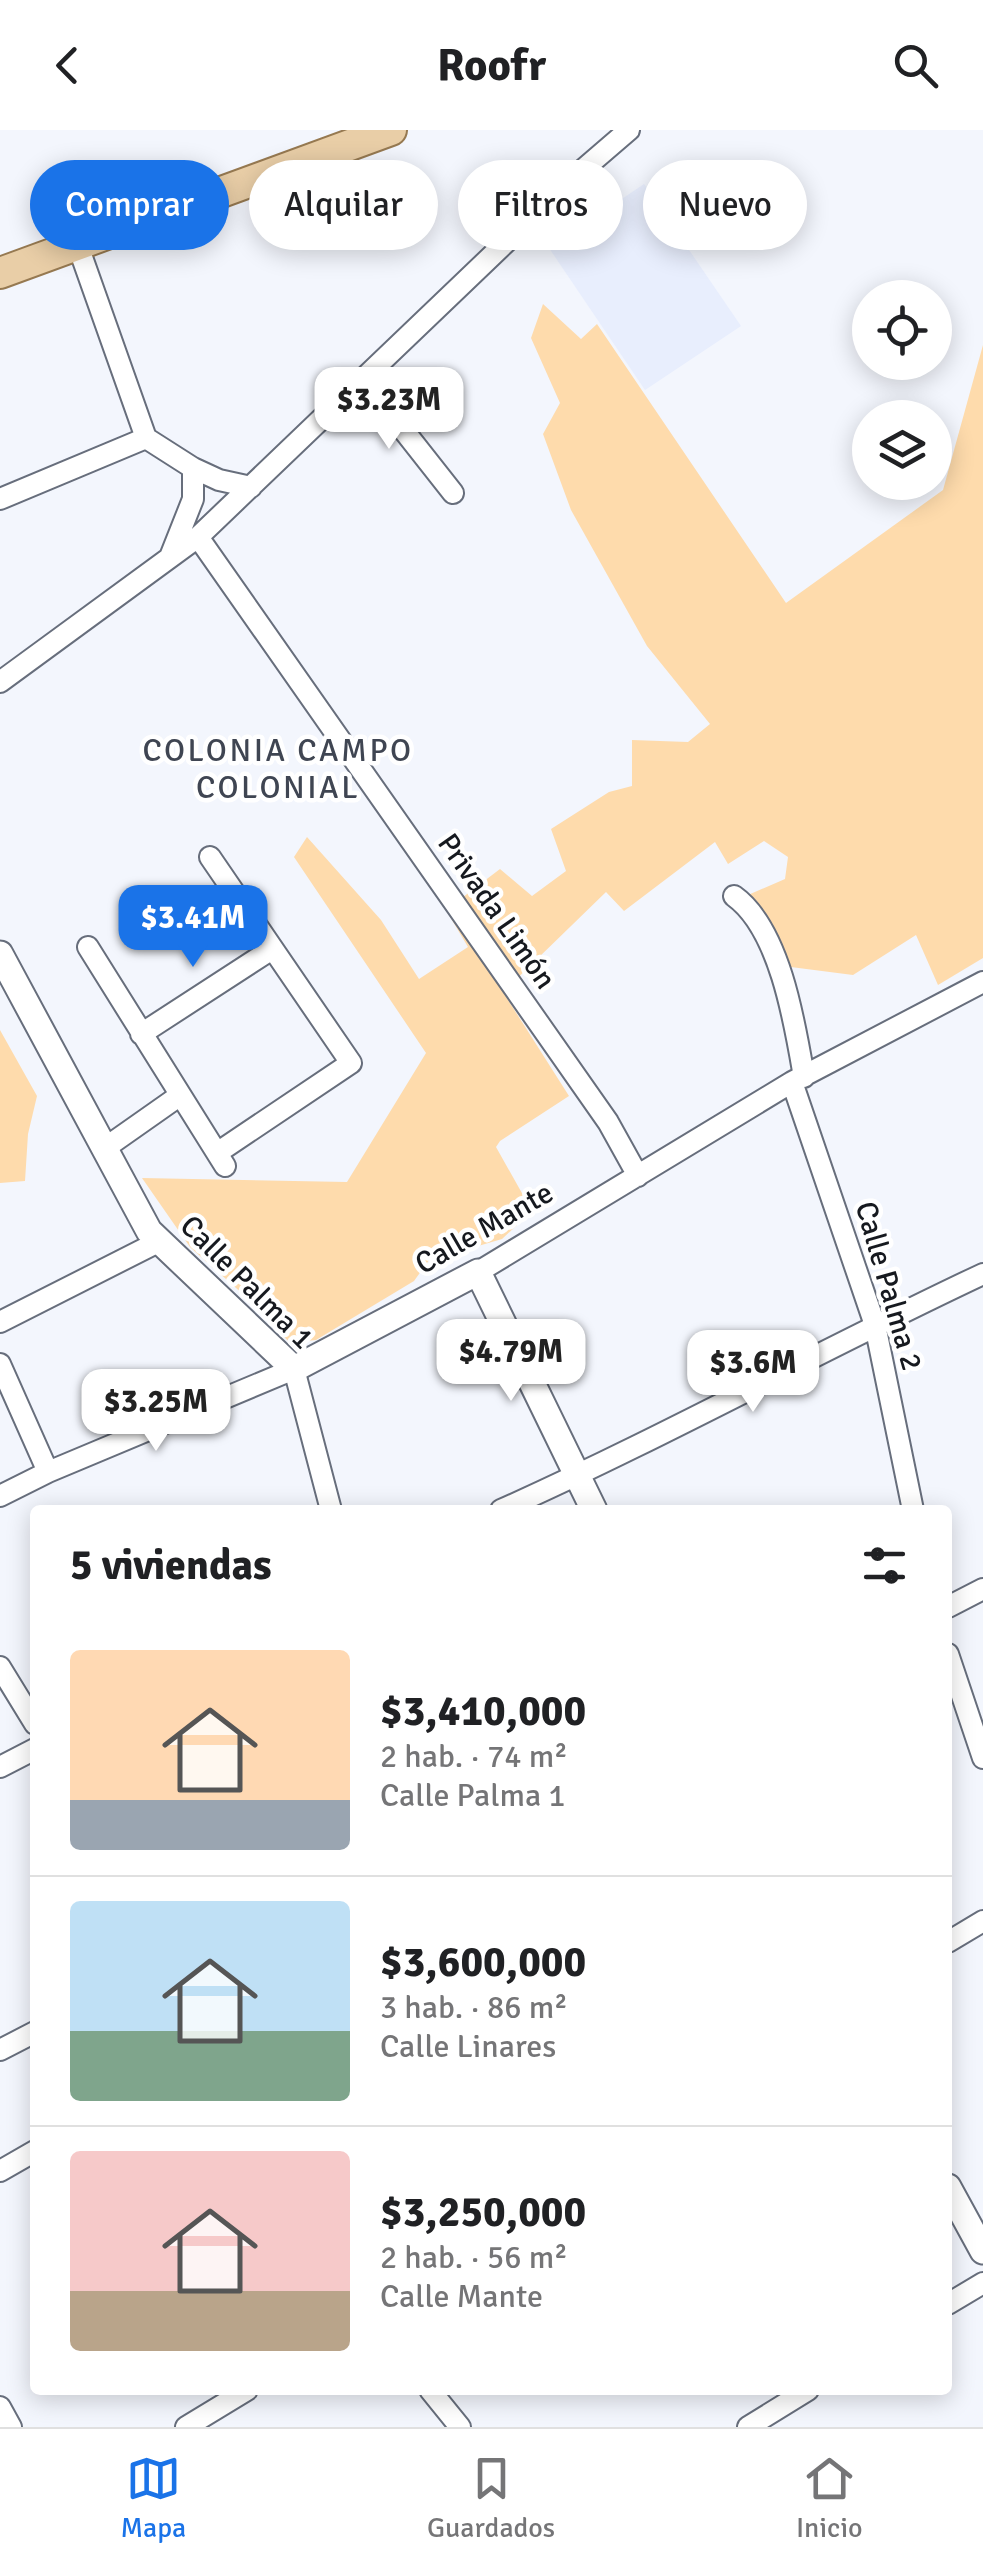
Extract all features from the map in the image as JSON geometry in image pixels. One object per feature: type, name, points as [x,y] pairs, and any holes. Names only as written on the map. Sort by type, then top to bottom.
[{"type":"main road","points":[[229,190],[390,130]]},
{"type":"main road","points":[[0,273],[66,250]]},
{"type":"street","points":[[0,682],[198,538],[572,179],[629,130]]},
{"type":"street","points":[[79,250],[146,438],[218,480],[252,486]]},
{"type":"street","points":[[364,380],[453,493]]},
{"type":"street","points":[[0,498],[146,438]]},
{"type":"street","points":[[169,558],[193,499],[193,468]]},
{"type":"street","name":"Privada Limón","points":[[198,538],[608,1122],[638,1176]]},
{"type":"street","points":[[88,947],[221,1160],[350,1063],[210,857]]},
{"type":"street","name":"Calle Palma 2","points":[[734,896],[748,907],[779,967],[794,1015],[798,1079],[875,1325],[912,1505]]},
{"type":"street","points":[[141,1034],[272,949]]},
{"type":"street","name":"Calle Palma 1","points":[[0,954],[149,1231],[294,1369],[331,1505]]},
{"type":"street","name":"Calle Mante","points":[[0,1496],[294,1369],[478,1272],[798,1079],[983,982]]},
{"type":"street","points":[[104,1148],[180,1096]]},
{"type":"street","points":[[0,1322],[160,1241]]},
{"type":"street","points":[[478,1272],[591,1505]]},
{"type":"street","points":[[512,1505],[983,1274]]},
{"type":"street","points":[[0,1364],[48,1472]]},
{"type":"street","points":[[952,1605],[983,1589]]},
{"type":"street","points":[[952,1666],[983,1758]]},
{"type":"street","points":[[0,1667],[30,1716]]},
{"type":"street","points":[[0,1767],[30,1752]]},
{"type":"street","points":[[952,1940],[983,1921]]},
{"type":"street","points":[[0,2050],[30,2035]]},
{"type":"street","points":[[0,2172],[30,2153]]},
{"type":"street","points":[[952,2194],[983,2251]]},
{"type":"street","points":[[952,2302],[983,2283]]},
{"type":"street","points":[[186,2427],[239,2395]]},
{"type":"street","points":[[434,2395],[460,2427]]},
{"type":"street","points":[[748,2427],[800,2395]]},
{"type":"street","points":[[0,2407],[11,2427]]},
{"type":"shaded area","points":[[643,185],[643,250],[689,250],[741,326],[645,390],[550,250],[623,250],[623,198]]},
{"type":"shaded area","points":[[543,304],[581,339],[597,324],[786,603],[929,500],[952,500],[952,457],[983,345],[983,958],[938,985],[916,935],[853,975],[783,966],[748,895],[785,879],[788,857],[764,841],[728,864],[715,842],[624,911],[606,892],[503,992],[569,1096],[496,1147],[532,1211],[502,1239],[451,1254],[437,1249],[414,1281],[316,1340],[290,1343],[190,1247],[142,1178],[347,1182],[426,1053],[294,857],[307,837],[381,920],[419,979],[468,947],[446,910],[500,869],[532,896],[566,871],[551,829],[609,792],[632,786],[632,740],[688,742],[710,724],[647,646],[571,510],[543,434],[560,403],[531,338]]},
{"type":"shaded area","points":[[0,1030],[37,1096],[28,1134],[25,1181],[0,1183]]},
{"type":"district","name":"COLONIA CAMPO COLONIAL","points":[[278,768]]}]
